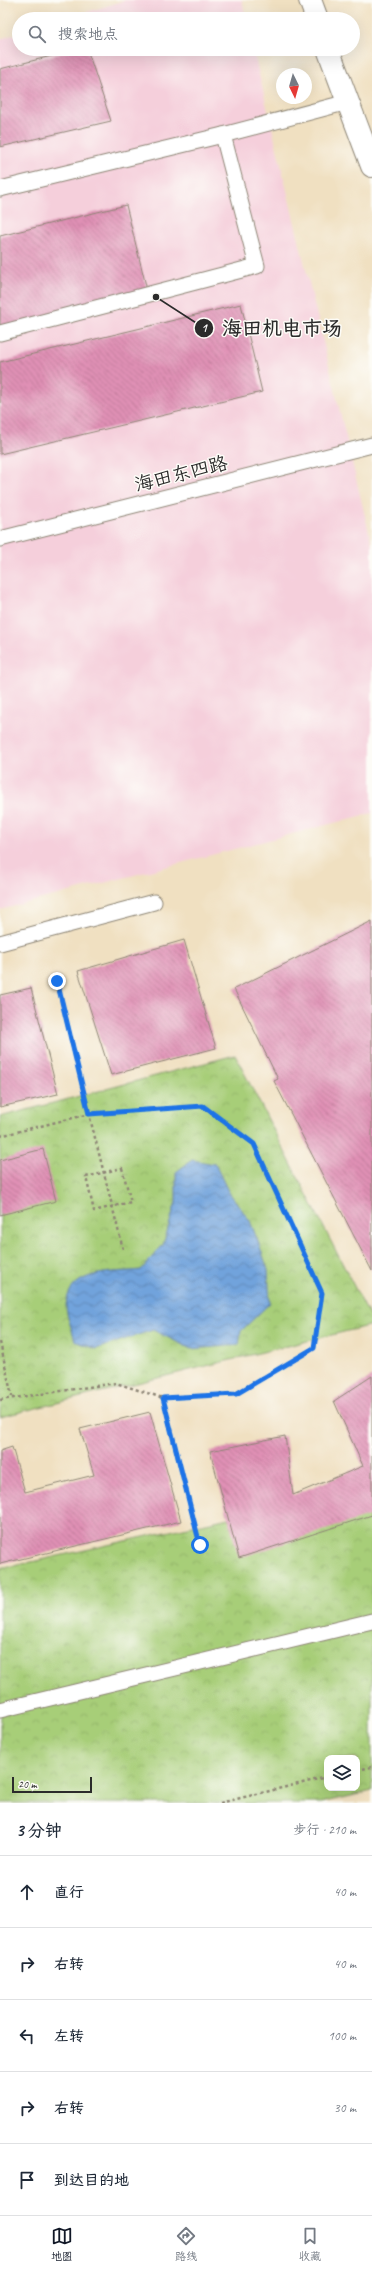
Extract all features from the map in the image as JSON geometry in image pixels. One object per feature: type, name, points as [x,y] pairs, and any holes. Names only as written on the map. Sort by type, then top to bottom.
[{"type":"main road","points":[[310,0],[314,12]]},
{"type":"main road","points":[[331,56],[372,166]]},
{"type":"lane","points":[[0,189],[223,135],[348,102]]},
{"type":"lane","points":[[0,333],[256,266],[223,135]]},
{"type":"lane","name":"海田东四路","points":[[0,539],[372,445]]},
{"type":"lane","points":[[0,942],[154,902]]},
{"type":"lane","points":[[0,1710],[372,1621]]},
{"type":"path","points":[[57,981],[123,1249]]},
{"type":"path","points":[[0,1136],[89,1114],[203,1106],[254,1144],[322,1293],[314,1348],[236,1394],[163,1398],[116,1383],[0,1400]]},
{"type":"path","points":[[122,1168],[131,1202],[112,1207],[94,1211],[86,1177],[122,1168]]},
{"type":"path","points":[[0,1342],[12,1398]]},
{"type":"path","points":[[163,1398],[200,1545]]},
{"type":"path","points":[[360,1769],[372,1766]]},
{"type":"path","points":[[220,1803],[324,1778]]},
{"type":"shaded area","points":[[126,0],[242,0],[245,12],[87,12]]},
{"type":"shaded area","points":[[12,35],[12,56],[255,56],[372,545],[372,813],[0,910],[0,39]]},
{"type":"green space","points":[[235,1055],[372,1321],[372,1325],[0,1417],[0,1117]]},
{"type":"green space","points":[[372,1486],[372,1791],[321,1803],[0,1803],[0,1569]]},
{"type":"water","points":[[192,1160],[215,1164],[228,1191],[250,1221],[268,1270],[270,1303],[241,1331],[239,1345],[191,1349],[153,1330],[96,1349],[75,1341],[66,1309],[69,1293],[75,1284],[84,1278],[107,1273],[141,1270],[163,1245],[176,1202],[176,1172]]},
{"type":"building","points":[[51,56],[89,56],[111,121],[0,147],[0,69]]},
{"type":"building","points":[[126,205],[148,294],[0,330],[0,236]]},
{"type":"building","points":[[241,304],[262,392],[0,454],[0,362]]},
{"type":"building","points":[[372,921],[372,1271],[274,1081],[278,1079],[234,989]]},
{"type":"building","points":[[184,940],[216,1048],[111,1075],[78,971]]},
{"type":"building","points":[[31,988],[58,1094],[0,1107],[0,995]]},
{"type":"building","points":[[43,1149],[56,1201],[0,1215],[0,1160]]},
{"type":"building","points":[[372,1376],[372,1515],[239,1558],[210,1451],[285,1436],[293,1495],[363,1466],[334,1401]]},
{"type":"building","points":[[150,1412],[181,1521],[0,1564],[0,1451],[12,1447],[25,1492],[94,1475],[80,1429]]},
{"type":"place","name":"海田机电市场","points":[[156,297]]},
{"type":"route","points":[[57,981],[89,1114],[203,1106],[254,1144],[322,1293],[314,1348],[236,1394],[163,1398],[200,1545]]}]
